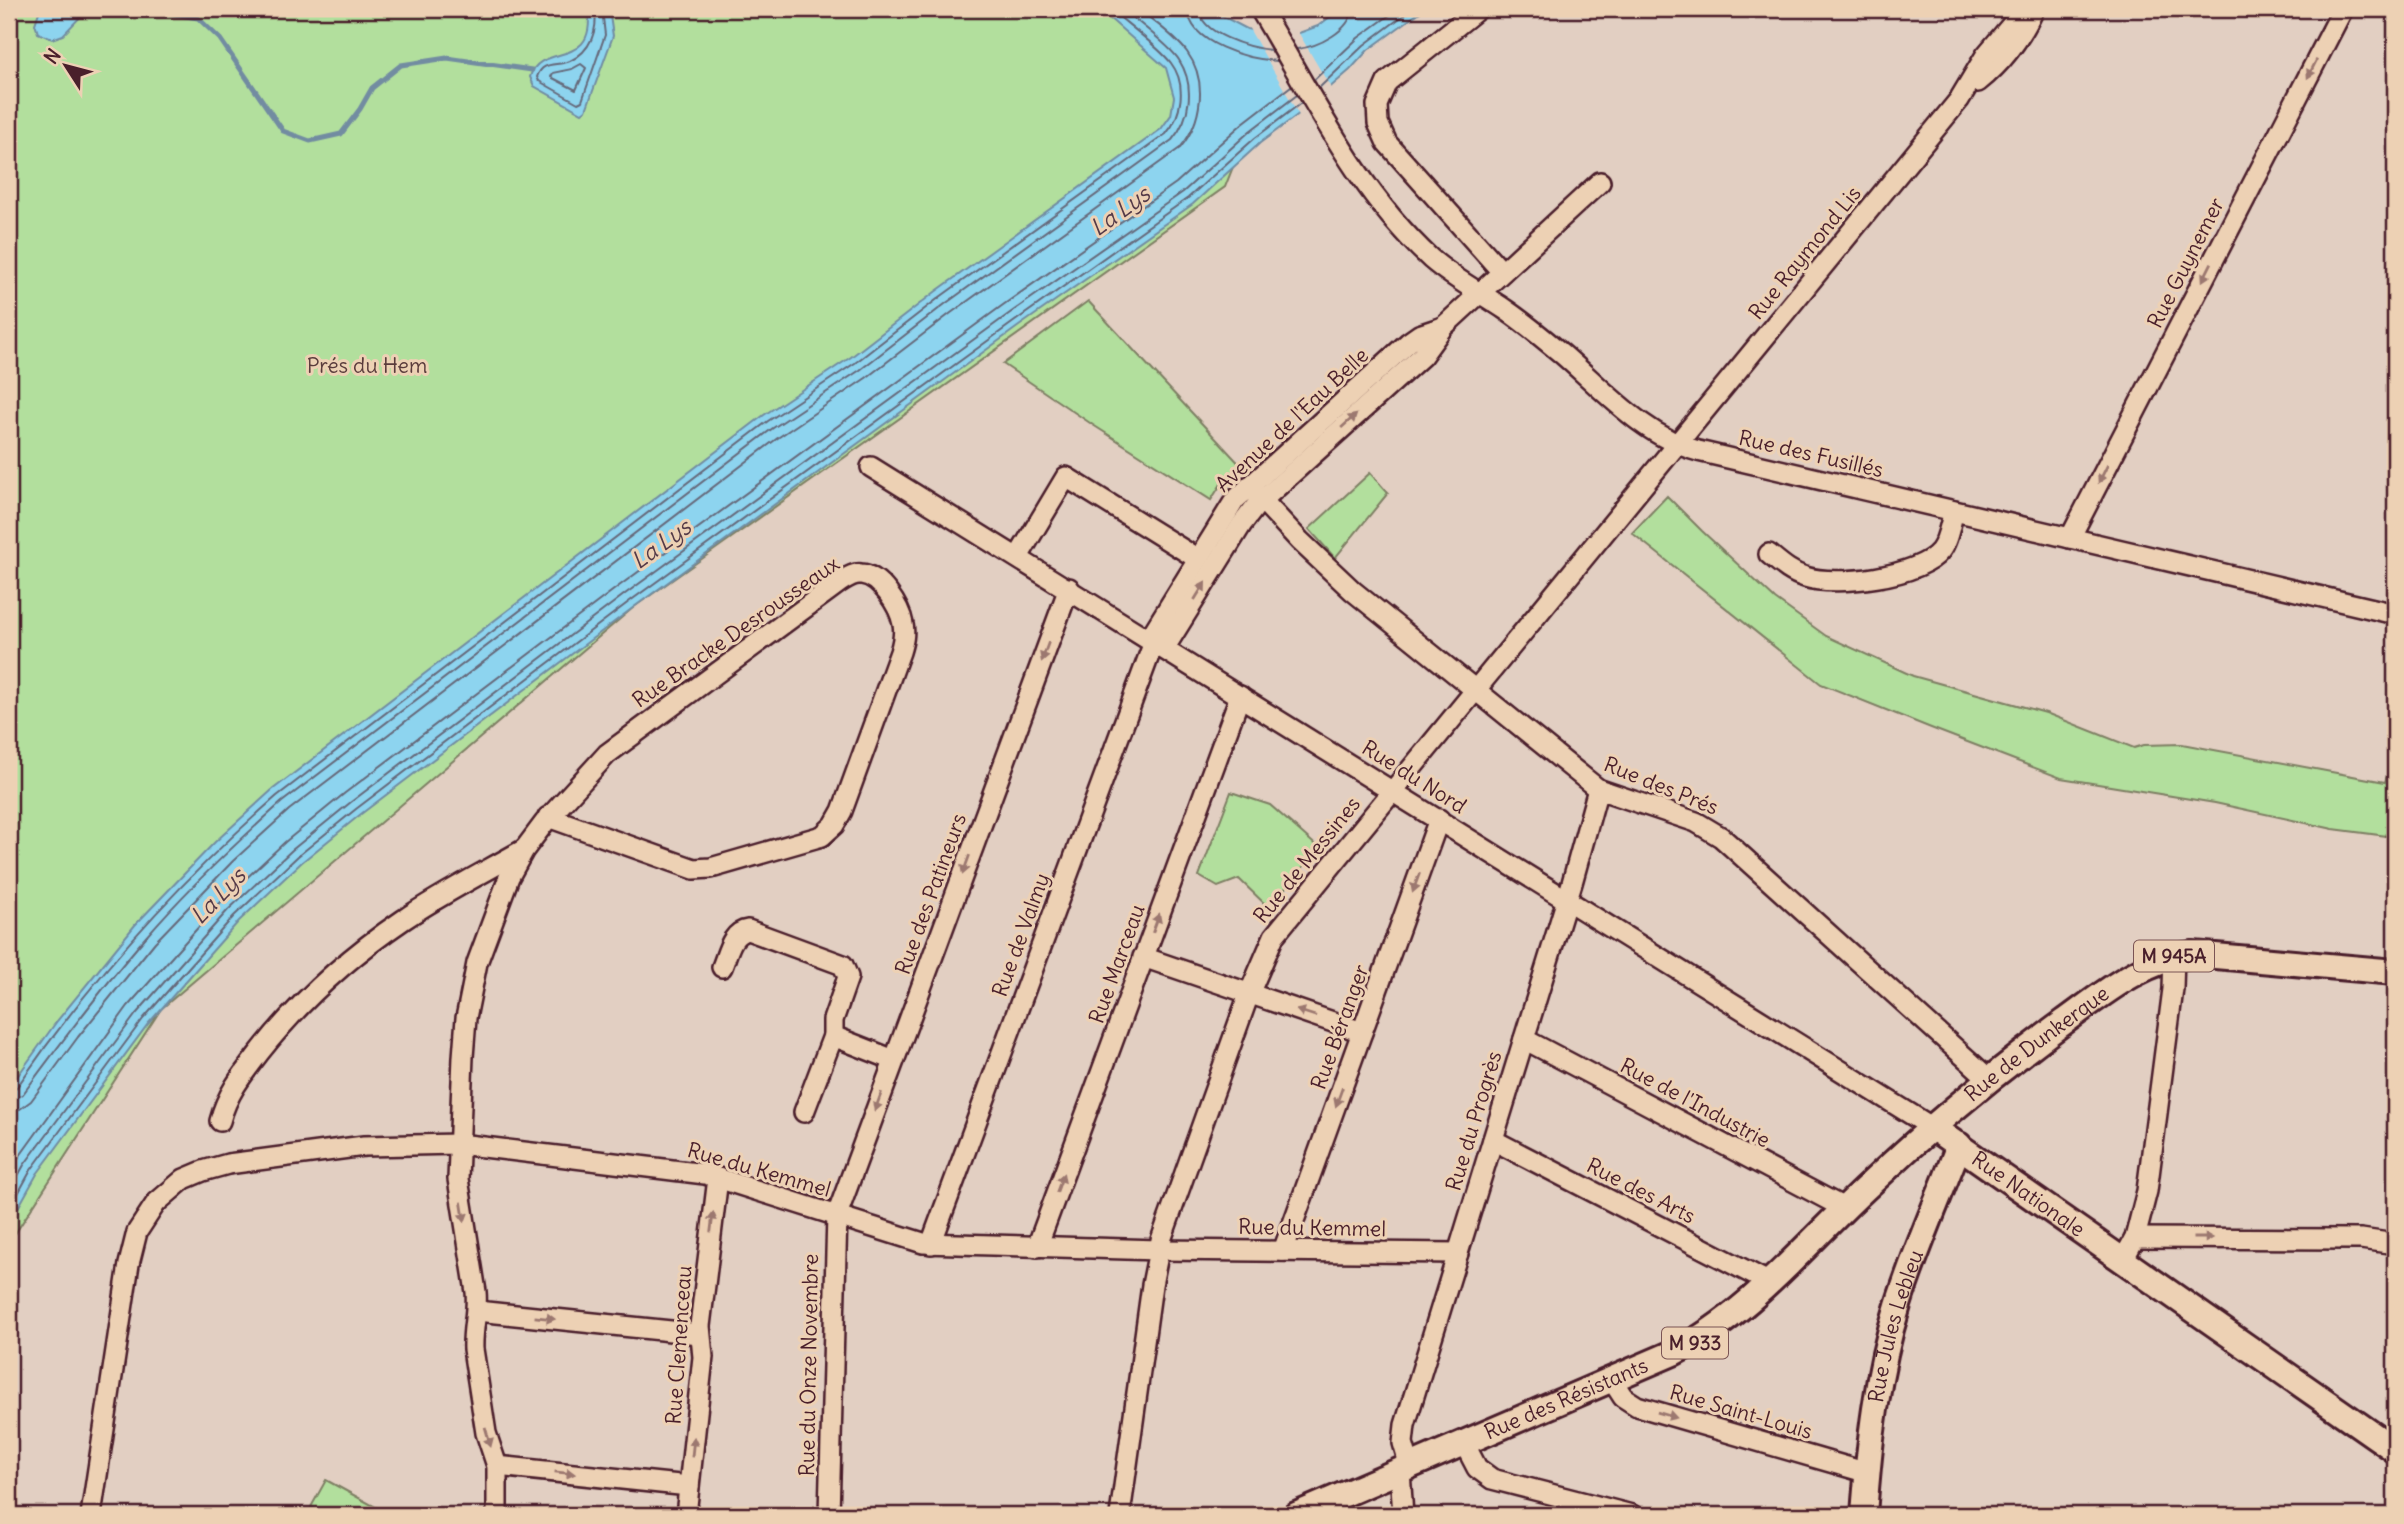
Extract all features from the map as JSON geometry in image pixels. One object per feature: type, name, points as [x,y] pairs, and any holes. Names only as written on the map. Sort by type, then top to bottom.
[{"type":"main road","name":"Rue de Dunkerque","points":[[1933,1128],[1989,1079],[2134,973],[2175,956],[2213,954],[2395,972]]},
{"type":"main road","name":"Rue Nationale","points":[[1933,1128],[2395,1450]]},
{"type":"main road","name":"Rue des Résistants","points":[[1296,1515],[1674,1353],[1707,1336],[1734,1315],[1844,1208],[1933,1128]]},
{"type":"main road","name":"Rue Jules Lebleu","points":[[1864,1515],[1878,1396],[1893,1322],[1959,1145]]},
{"type":"street","name":"Rue des Fusillés","points":[[1261,9],[1331,130],[1361,177],[1395,222],[1434,261],[1533,329],[1642,422],[1678,444],[2395,614]]},
{"type":"street","points":[[1478,9],[1387,82],[1377,105],[1378,123],[1387,143],[1502,272]]},
{"type":"street","name":"Rue Raymond Lis","points":[[1678,444],[1966,91],[1986,55],[2025,9]]},
{"type":"street","name":"Rue Raymond Lis","points":[[1966,91],[1987,75],[2010,50],[2025,30],[2034,9]]},
{"type":"street","name":"Rue Guynemer","points":[[2070,538],[2343,9]]},
{"type":"street","name":"Avenue de l'Eau Belle","points":[[1156,643],[1242,524],[1256,493],[1409,342],[1419,335],[1443,327],[1600,182]]},
{"type":"street","name":"Rue de Messines","points":[[1120,1515],[1158,1250],[1249,995],[1274,936],[1678,444]]},
{"type":"street","name":"Rue du Nord","points":[[871,467],[1018,556],[1933,1128]]},
{"type":"street","points":[[1018,556],[1066,477],[1198,559]]},
{"type":"street","name":"Avenue de l'Eau Belle","points":[[1156,643],[1198,559],[1235,500],[1256,493]]},
{"type":"street","name":"Rue des Prés","points":[[1256,493],[1300,541],[1353,591],[1598,789],[1696,822],[1712,830],[1989,1079]]},
{"type":"street","points":[[1769,554],[1797,574],[1814,580],[1834,581],[1898,573],[1922,564],[1940,551],[1954,511]]},
{"type":"street","name":"Rue Bracke Desrousseaux","points":[[497,1515],[497,1466],[486,1433],[473,1349],[472,1338],[477,1311],[458,1179],[458,1144],[463,1057],[472,984],[501,895],[524,850],[548,817],[619,744],[849,576],[863,574],[874,579],[897,606],[904,634],[900,652],[842,811],[834,825],[822,836],[711,868],[694,869],[548,817]]},
{"type":"street","name":"Rue des Patineurs","points":[[836,1215],[1069,588]]},
{"type":"street","name":"Rue de Valmy","points":[[931,1244],[1156,643]]},
{"type":"street","name":"Rue Marceau","points":[[1037,1247],[1240,696]]},
{"type":"street","name":"Rue du Progrès","points":[[1403,1515],[1403,1432],[1598,789]]},
{"type":"street","name":"Rue Béranger","points":[[1283,1251],[1439,819]]},
{"type":"street","name":"Rue Bracke Desrousseaux","points":[[220,1121],[233,1088],[266,1044],[336,973],[404,919],[524,850]]},
{"type":"street","points":[[722,967],[734,938],[741,931],[748,930],[843,965],[848,973],[848,981],[833,1020],[833,1036],[804,1112]]},
{"type":"street","points":[[2123,1260],[2135,1238],[2151,1164],[2175,956]]},
{"type":"street","points":[[1143,957],[1362,1032]]},
{"type":"street","points":[[833,1036],[894,1060]]},
{"type":"street","name":"Rue de l'Industrie","points":[[1524,1040],[1844,1208]]},
{"type":"street","name":"Rue des Arts","points":[[1493,1140],[1768,1282]]},
{"type":"street","name":"Rue du Kemmel","points":[[91,1515],[107,1399],[113,1377],[131,1252],[137,1232],[160,1198],[184,1180],[228,1164],[364,1146],[458,1144],[651,1166],[718,1178],[904,1238],[931,1244],[1158,1250],[1458,1253]]},
{"type":"street","name":"Rue Clemenceau","points":[[686,1515],[704,1347],[700,1334],[718,1178]]},
{"type":"street","name":"Rue du Onze Novembre","points":[[829,1515],[836,1215]]},
{"type":"street","points":[[2135,1238],[2361,1239],[2395,1244]]},
{"type":"street","points":[[477,1311],[700,1334]]},
{"type":"street","name":"Rue du Kemmel","points":[[104,1515],[118,1415],[113,1377]]},
{"type":"street","name":"Rue Saint-Louis","points":[[1612,1380],[1623,1397],[1637,1406],[1868,1473]]},
{"type":"street","points":[[1464,1443],[1477,1468],[1492,1479],[1632,1515]]},
{"type":"street","points":[[497,1466],[689,1486]]},
{"type":"green space","name":"Prés du Hem","points":[[9,9],[1170,9],[1242,144],[1225,187],[634,607],[161,1009],[9,1243]]},
{"type":"green space","points":[[1088,301],[1245,470],[1227,486],[1223,481],[1211,500],[1003,364]]},
{"type":"green space","points":[[1370,473],[1388,493],[1335,558],[1309,529]]},
{"type":"green space","points":[[1667,496],[1775,599],[1826,636],[1913,676],[2046,713],[2134,748],[2144,745],[2182,744],[2385,782],[2395,750],[2395,837],[2333,829],[2215,803],[2061,778],[1821,684],[1632,533]]},
{"type":"green space","points":[[1231,792],[1270,805],[1319,848],[1269,908],[1239,879],[1218,887],[1199,876]]},
{"type":"green space","points":[[326,1480],[381,1510],[379,1515],[326,1515],[311,1507]]},
{"type":"water","points":[[40,9],[88,9],[63,35],[52,39],[38,33],[35,24]]},
{"type":"water","points":[[588,9],[609,9],[613,36],[586,110],[582,113],[534,86],[530,77],[536,66],[545,60],[566,53],[584,41],[589,28]]},
{"type":"water","name":"La Lys","points":[[1099,9],[1209,9],[1247,29],[1277,35],[1299,33],[1318,26],[1340,9],[1424,9],[1368,50],[1350,70],[1260,143],[1193,204],[1019,326],[634,607],[361,814],[302,862],[239,921],[148,1024],[37,1174],[9,1224],[9,1088],[57,1021],[135,925],[215,842],[272,790],[764,415],[851,357],[935,292],[1161,129],[1171,115],[1174,97],[1166,68]]},
{"type":"pier","points":[[1247,25],[1268,30],[1297,30],[1332,90],[1300,117]]},
{"type":"waterway","points":[[143,9],[198,18],[220,39],[283,131],[310,141],[341,134],[372,88],[401,65],[447,58],[532,70]]}]
